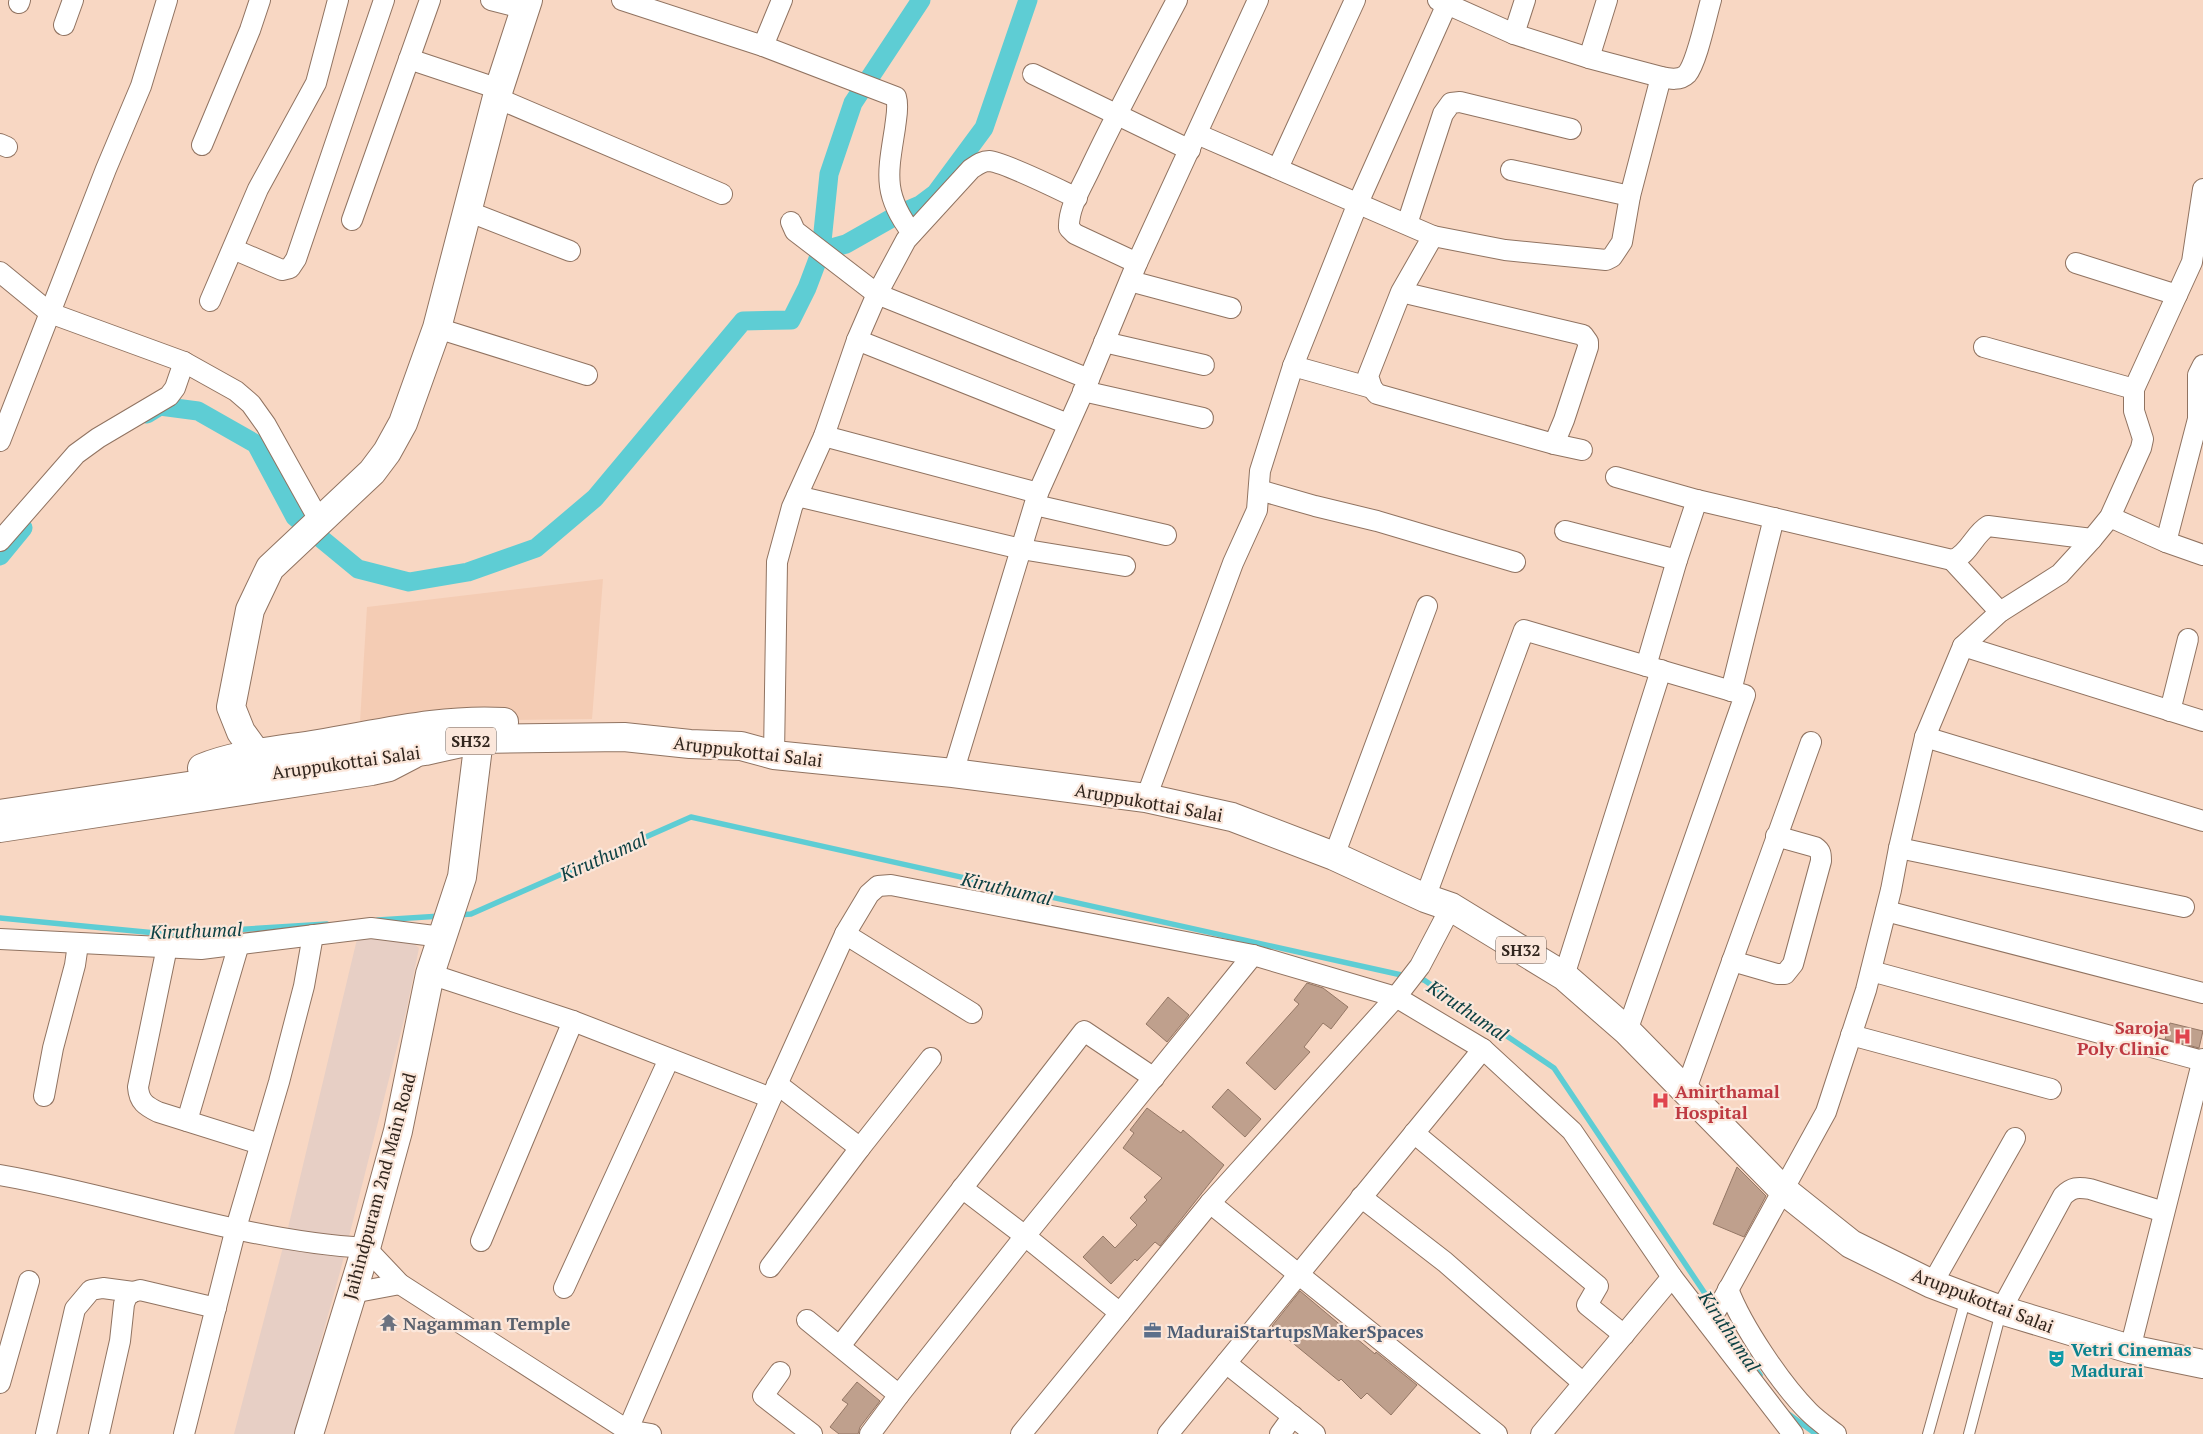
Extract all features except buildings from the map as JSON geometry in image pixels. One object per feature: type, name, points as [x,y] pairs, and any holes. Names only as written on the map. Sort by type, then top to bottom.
[{"type":"main road","points":[[258,754],[241,732],[231,707],[250,610],[270,568],[372,472],[387,452],[403,424],[437,328],[498,93],[527,4]]},
{"type":"main road","points":[[159,789],[204,767],[258,754],[415,728],[483,720],[533,723],[633,723],[676,728],[740,746]]},
{"type":"main road","name":"Aruppukottai Salai","points":[[0,814],[425,751],[479,739],[624,737],[690,744],[740,746],[774,755],[953,773],[1146,798],[1232,817],[1334,856],[1426,898],[1451,906],[1564,976],[1627,1031],[1782,1189],[1852,1244],[1932,1284],[2001,1310],[2130,1349],[2203,1364]]},
{"type":"main road","name":"Jaihindpuram 2nd Main Road","points":[[310,1434],[366,1248],[398,1131],[430,974],[462,878],[479,739]]},
{"type":"street","points":[[64,25],[73,0]]},
{"type":"street","points":[[0,441],[4,419],[50,314],[141,86],[167,0]]},
{"type":"street","points":[[202,145],[250,30],[260,0]]},
{"type":"street","points":[[210,301],[258,189],[316,83],[338,0]]},
{"type":"street","points":[[233,248],[282,270],[290,268],[296,259],[384,0]]},
{"type":"street","points":[[352,220],[430,0]]},
{"type":"street","points":[[492,0],[527,4]]},
{"type":"street","points":[[622,0],[763,46],[894,96],[897,100],[889,164],[892,200],[908,227]]},
{"type":"street","points":[[763,46],[782,0]]},
{"type":"street","points":[[1137,262],[1075,234],[1069,228],[1071,214],[1116,115],[1177,0]]},
{"type":"street","points":[[953,773],[1036,499],[1137,262],[1258,0]]},
{"type":"street","points":[[1278,168],[1355,0]]},
{"type":"street","points":[[1514,34],[1525,0]]},
{"type":"street","points":[[1589,58],[1606,0]]},
{"type":"street","points":[[1146,798],[1233,563],[1257,510],[1260,471],[1293,366],[1358,203],[1443,2],[1514,34],[1589,58],[1673,80],[1686,75],[1693,64],[1711,0]]},
{"type":"street","points":[[409,59],[498,93],[722,194]]},
{"type":"street","points":[[1032,74],[1116,115],[1278,168],[1433,236],[1505,250],[1606,260],[1612,257],[1622,242],[1630,196],[1661,77]]},
{"type":"street","points":[[1406,224],[1443,114],[1451,103],[1460,102],[1571,130]]},
{"type":"street","points":[[774,755],[777,562],[797,496],[824,436],[857,340],[877,294],[906,240],[908,227],[972,169],[981,163],[990,161],[1077,198]]},
{"type":"street","points":[[1511,170],[1630,196]]},
{"type":"street","points":[[1718,1307],[1826,1112],[1871,971],[1925,737],[1963,646],[2000,612],[2060,574],[2092,539],[2110,517],[2141,448],[2143,439],[2134,411],[2134,389],[2177,295],[2198,262],[2203,189]]},
{"type":"street","points":[[467,211],[570,250]]},
{"type":"street","points":[[791,222],[796,231],[877,294],[1086,385],[1203,418]]},
{"type":"street","points":[[1433,236],[1401,292],[1368,376],[1376,394],[1554,444],[1582,450]]},
{"type":"street","points":[[2076,263],[2177,295]]},
{"type":"street","points":[[0,272],[50,314],[184,362],[236,391],[251,404],[266,425],[319,520]]},
{"type":"street","points":[[1130,281],[1231,308]]},
{"type":"street","points":[[1401,292],[1583,335],[1587,338],[1588,347],[1554,444]]},
{"type":"street","points":[[437,328],[587,375]]},
{"type":"street","points":[[857,340],[1068,424]]},
{"type":"street","points":[[1104,342],[1204,365]]},
{"type":"street","points":[[1984,347],[2134,389]]},
{"type":"street","points":[[0,541],[76,454],[98,438],[169,396],[175,388],[184,362]]},
{"type":"street","points":[[2166,542],[2201,420],[2198,375],[2203,365]]},
{"type":"street","points":[[1293,366],[1372,388]]},
{"type":"street","points":[[824,436],[1036,499],[1166,535]]},
{"type":"street","points":[[1616,478],[1697,500],[1952,560],[2000,612]]},
{"type":"street","points":[[1259,490],[1377,521],[1515,562]]},
{"type":"street","points":[[797,496],[1021,549],[1125,566]]},
{"type":"street","points":[[1564,976],[1653,668],[1677,560],[1697,500]]},
{"type":"street","points":[[2110,517],[2166,542],[2203,555]]},
{"type":"street","points":[[1731,691],[1774,518]]},
{"type":"street","points":[[1952,560],[1961,555],[1981,530],[1988,526],[2092,539]]},
{"type":"street","points":[[1565,532],[1677,560]]},
{"type":"street","points":[[1334,856],[1427,606]]},
{"type":"street","points":[[1426,898],[1524,630],[1744,695],[1627,1031]]},
{"type":"street","points":[[2170,711],[2188,639]]},
{"type":"street","points":[[1963,646],[2203,721]]},
{"type":"street","points":[[1925,737],[2203,821]]},
{"type":"street","points":[[1685,1092],[1811,742]]},
{"type":"street","points":[[0,832],[372,775],[390,771],[409,762],[425,751]]},
{"type":"street","points":[[1732,961],[1777,974],[1785,974],[1793,964],[1822,861],[1820,850],[1816,847],[1776,836]]},
{"type":"street","points":[[1899,848],[2184,907]]},
{"type":"street","points":[[628,1433],[774,1091],[845,934],[869,894],[878,886],[891,885],[1254,955],[1400,991],[1483,1049],[1572,1131],[1672,1277],[1718,1307],[1736,1310],[1788,1388],[1810,1414],[1836,1434]]},
{"type":"street","points":[[1021,1434],[1210,1204],[1400,991],[1420,966],[1451,906]]},
{"type":"street","points":[[1886,911],[2203,993]]},
{"type":"street","points":[[0,938],[78,944],[201,949],[371,928],[442,937]]},
{"type":"street","points":[[845,934],[972,1013]]},
{"type":"street","points":[[184,1434],[236,1228],[279,1082],[304,986],[313,935]]},
{"type":"street","points":[[44,1096],[53,1048],[78,944]]},
{"type":"street","points":[[187,1121],[239,944]]},
{"type":"street","points":[[167,947],[138,1087],[139,1098],[144,1105],[151,1109],[260,1144]]},
{"type":"street","points":[[870,1434],[1025,1236],[1254,955]]},
{"type":"street","points":[[1871,971],[2203,1060],[2130,1349]]},
{"type":"street","points":[[430,974],[573,1022],[669,1059],[774,1091],[860,1148]]},
{"type":"street","points":[[481,1242],[573,1022]]},
{"type":"street","points":[[840,1346],[1084,1031],[1154,1078]]},
{"type":"street","points":[[1851,1035],[2051,1089]]},
{"type":"street","points":[[1168,1434],[1483,1049]]},
{"type":"street","points":[[770,1268],[860,1148],[931,1058]]},
{"type":"street","points":[[564,1288],[669,1059]]},
{"type":"street","points":[[1414,1133],[1598,1286],[1587,1305],[1624,1335]]},
{"type":"street","points":[[1932,1284],[2015,1138]]},
{"type":"street","points":[[0,1175],[58,1185],[236,1228],[322,1246],[366,1248],[400,1284],[628,1433],[651,1434]]},
{"type":"street","points":[[2001,1310],[2063,1196],[2070,1189],[2078,1187],[2090,1189],[2164,1212]]},
{"type":"street","points":[[962,1188],[1120,1313]]},
{"type":"street","points":[[1361,1197],[1445,1262],[1583,1383]]},
{"type":"street","points":[[1210,1204],[1497,1434]]},
{"type":"street","points":[[1541,1434],[1672,1277]]},
{"type":"street","points":[[0,1383],[29,1281]]},
{"type":"street","points":[[352,1293],[400,1284]]},
{"type":"street","points":[[46,1434],[76,1309],[91,1290],[104,1288],[133,1292]]},
{"type":"street","points":[[98,1434],[120,1341],[124,1304],[127,1296],[140,1290],[216,1308]]},
{"type":"street","points":[[1718,1307],[1794,1434]]},
{"type":"street","points":[[807,1320],[899,1395]]},
{"type":"street","points":[[1226,1363],[1315,1434]]},
{"type":"street","points":[[780,1372],[763,1396],[812,1434]]},
{"type":"street","points":[[1280,1434],[1293,1416]]},
{"type":"lane","points":[[1928,1434],[1966,1298]]},
{"type":"lane","points":[[1969,1434],[2001,1310]]},
{"type":"shaded area","points":[[603,579],[592,719],[360,722],[367,607]]},
{"type":"shaded area","points":[[357,939],[399,939],[411,941],[419,948],[407,1008],[340,1272],[295,1434],[234,1434],[288,1228]]},
{"type":"waterway","points":[[821,251],[829,174],[853,103],[921,0]]},
{"type":"waterway","points":[[147,414],[160,406],[198,411],[256,444],[295,517],[358,569],[409,582],[468,572],[536,548],[595,498],[743,321],[791,320],[807,288],[821,251],[846,244],[899,214],[920,205],[936,193],[984,128],[1028,0]]},
{"type":"waterway","points":[[0,556],[23,528]]},
{"type":"waterway","name":"Kiruthumal","points":[[458,915],[471,914],[691,817],[1406,976]]},
{"type":"waterway","name":"Kiruthumal","points":[[378,920],[441,916]]},
{"type":"waterway","name":"Kiruthumal","points":[[0,918],[166,934],[327,924]]},
{"type":"waterway","name":"Kiruthumal","points":[[1415,978],[1424,980],[1554,1068],[1714,1307]]},
{"type":"waterway","name":"Kiruthumal","points":[[1719,1314],[1760,1375]]},
{"type":"waterway","name":"Kiruthumal","points":[[1787,1413],[1816,1434]]},
{"type":"place","name":"Saroja Poly Clinic","points":[[2183,1037]]},
{"type":"place","name":"Amirthamal Hospital","points":[[1661,1101]]},
{"type":"place","name":"Nagamman Temple","points":[[389,1323]]},
{"type":"place","name":"MaduraiStartupsMakerSpaces","points":[[1153,1331]]},
{"type":"place","name":"Vetri Cinemas Madurai","points":[[2057,1359]]}]
